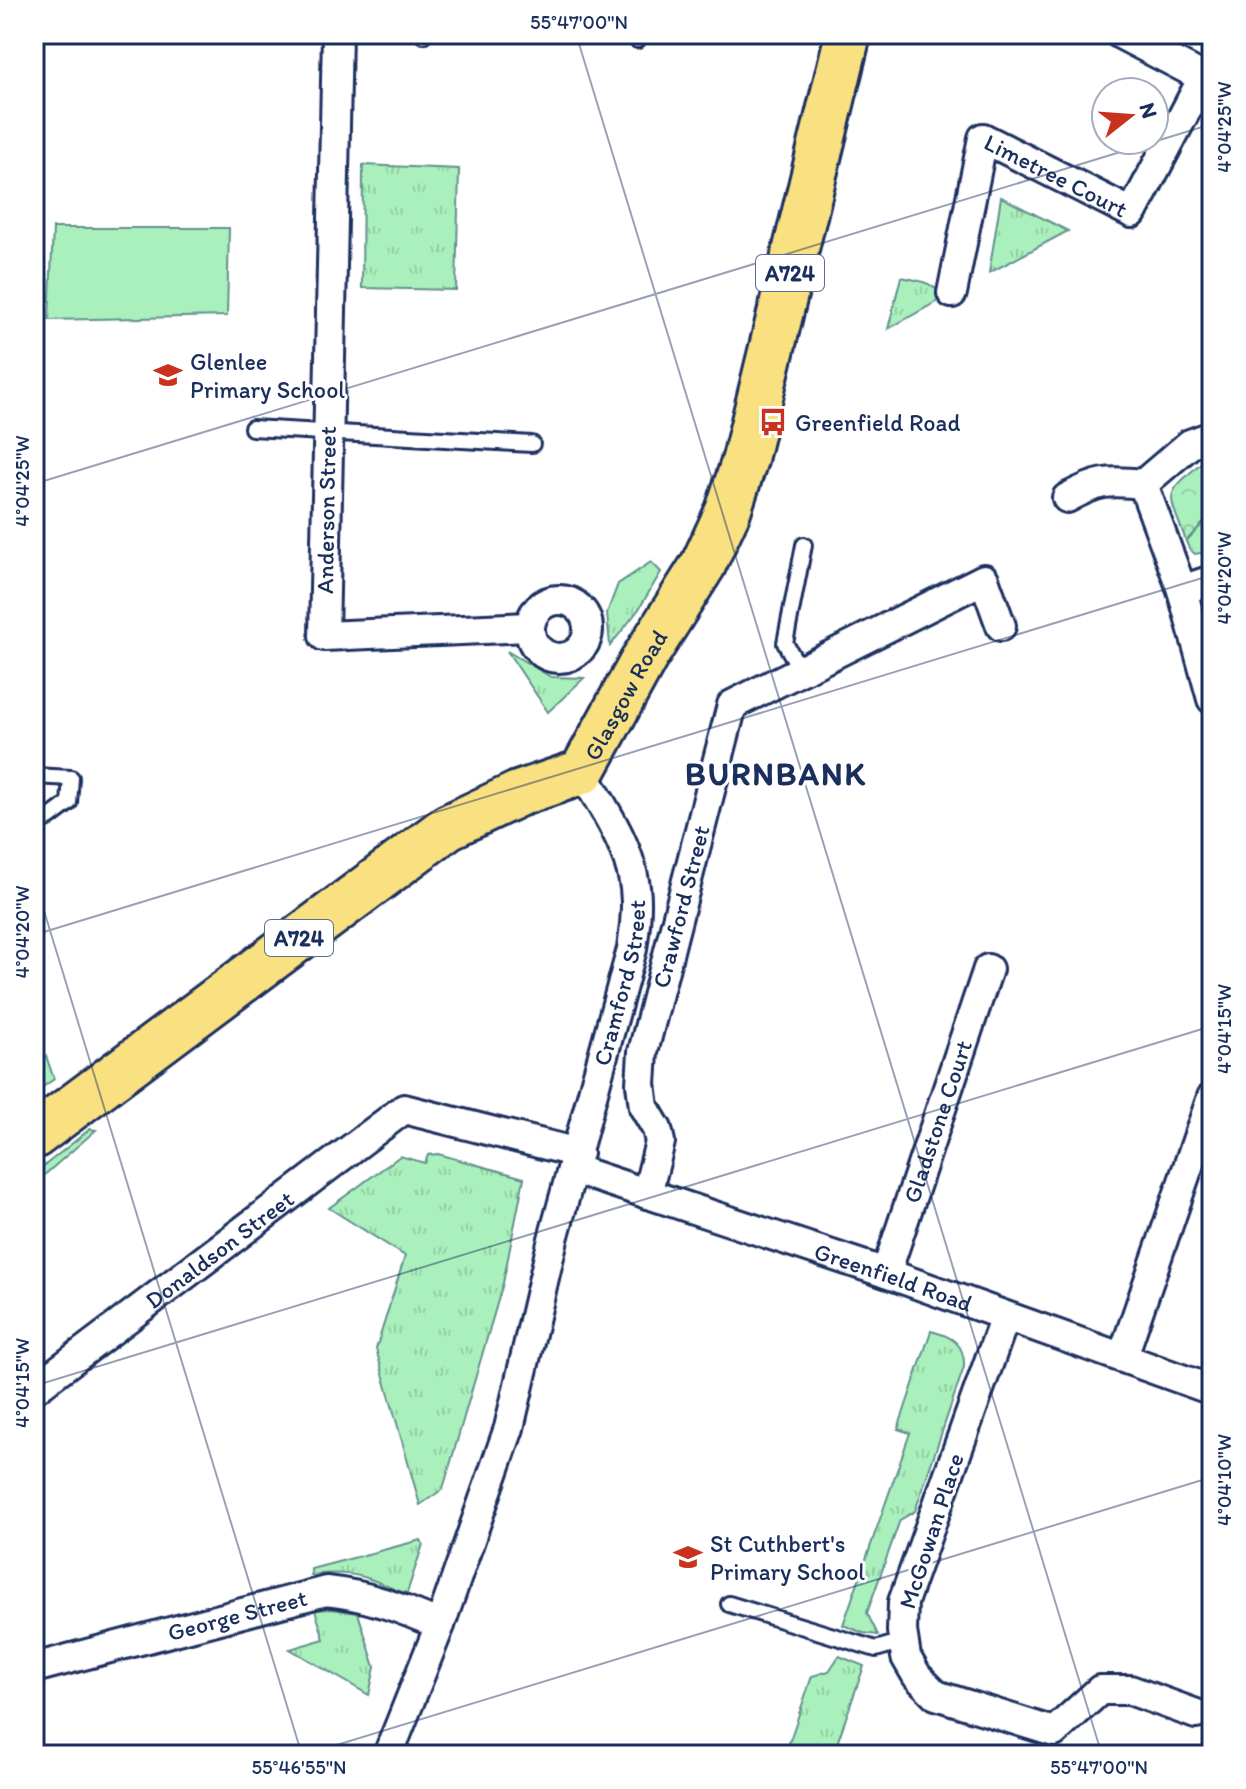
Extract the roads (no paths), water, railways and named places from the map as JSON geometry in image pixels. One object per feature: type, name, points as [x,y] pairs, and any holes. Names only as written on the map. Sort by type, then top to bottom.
[{"type":"main road","name":"Glasgow Road","points":[[34,1136],[448,827],[518,794],[582,772],[645,657],[703,565],[728,511],[745,459],[848,34]]},
{"type":"street","name":"Anderson Street","points":[[337,34],[324,636],[530,627]]},
{"type":"street","points":[[1120,34],[1208,80]]},
{"type":"street","name":"Limetree Court","points":[[952,293],[983,138],[1132,213],[1208,80]]},
{"type":"street","points":[[1067,498],[1093,483],[1112,480],[1143,484],[1190,444],[1212,436]]},
{"type":"street","points":[[1143,484],[1182,590],[1212,699]]},
{"type":"street","name":"Crawford Street","points":[[647,1194],[660,1142],[657,1129],[644,1107],[641,1084],[643,1052],[732,705],[984,579],[1001,626]]},
{"type":"street","points":[[1182,590],[1212,580]]},
{"type":"street","name":"Cramford Street","points":[[388,1755],[440,1625],[509,1428],[553,1239],[632,949],[637,903],[632,869],[616,829],[582,772]]},
{"type":"street","name":"Gladstone Court","points":[[886,1273],[988,969]]},
{"type":"street","points":[[1123,1356],[1212,1097]]},
{"type":"street","name":"Greenfield Road","points":[[404,1109],[576,1161],[647,1194],[886,1273],[1212,1390]]},
{"type":"street","name":"Donaldson Street","points":[[34,1389],[404,1109]]},
{"type":"street","name":"McGowan Place","points":[[1005,1317],[903,1602],[906,1657],[917,1676],[936,1695],[1056,1743],[1100,1690],[1130,1690],[1196,1714]]},
{"type":"street","name":"George Street","points":[[34,1668],[326,1591],[355,1593],[386,1602],[440,1625]]},
{"type":"lane","points":[[252,428],[532,444]]},
{"type":"lane","points":[[801,671],[785,643],[804,545]]},
{"type":"lane","points":[[34,776],[71,778],[69,803],[49,818],[34,824]]},
{"type":"lane","points":[[729,1604],[876,1649],[903,1641]]},
{"type":"place","name":"Glenlee Primary School","points":[[168,375]]},
{"type":"place","name":"Greenfield Road","points":[[773,422]]},
{"type":"place","name":"St Cuthbert's Primary School","points":[[688,1557]]},
{"type":"district","name":"BURNBANK","points":[[776,774]]}]
